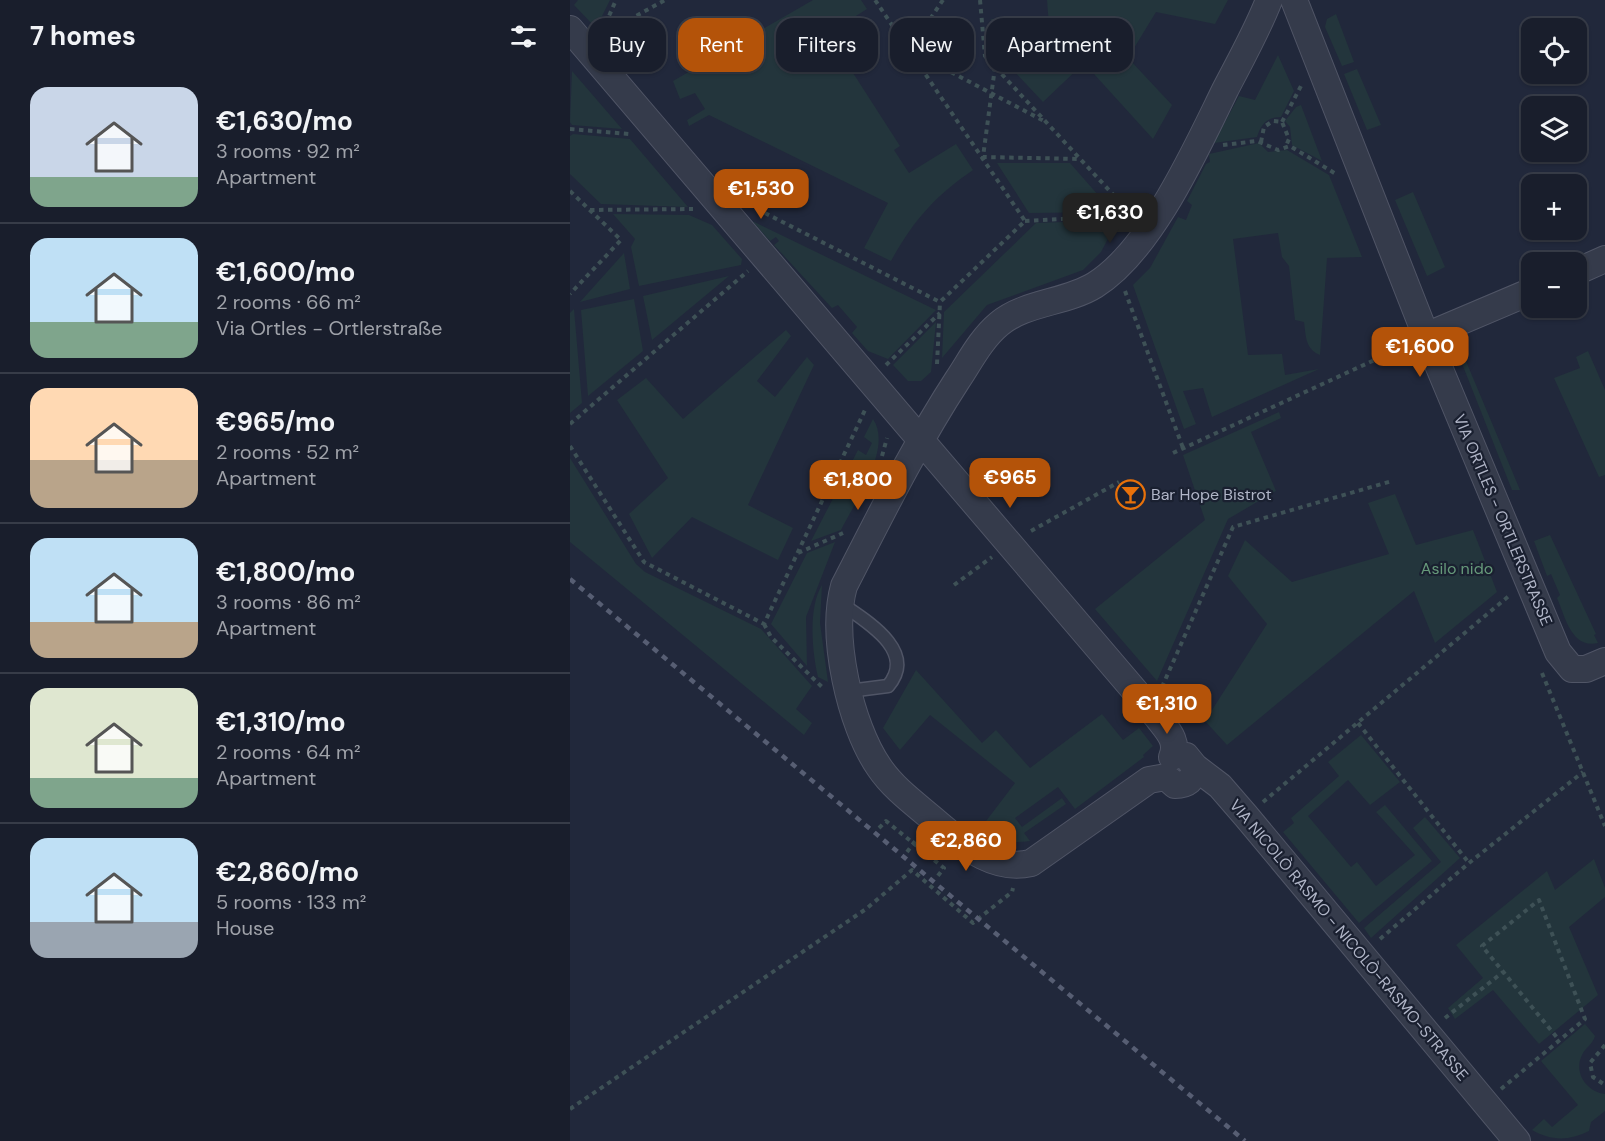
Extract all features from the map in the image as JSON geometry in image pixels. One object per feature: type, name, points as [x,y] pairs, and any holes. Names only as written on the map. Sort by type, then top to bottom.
[{"type":"street","points":[[570,29],[921,438],[1158,718],[1174,740],[1175,750],[1169,767],[1045,856],[1016,867],[995,863],[975,852],[900,791],[879,768],[839,692],[842,650],[839,602],[844,586],[921,438],[981,344],[999,323],[1017,314],[1082,292],[1116,269],[1160,211],[1195,149],[1269,0]]},
{"type":"street","name":"VIA ORTLES - ORTLERSTRASSE","points":[[1294,0],[1426,336],[1558,652],[1572,669],[1586,669],[1605,661]]},
{"type":"street","points":[[1587,267],[1605,260]]},
{"type":"street","points":[[1426,336],[1521,296]]},
{"type":"street","name":"VIA NICOLÒ RASMO - NICOLÒ-RASMO-STRASSE","points":[[1169,767],[1175,784],[1185,784],[1192,778],[1195,768],[1220,786],[1517,1141]]},
{"type":"lane","points":[[839,602],[885,637],[897,654],[898,672],[888,686],[839,692]]},
{"type":"path","points":[[616,0],[601,36],[665,0]]},
{"type":"path","points":[[875,0],[890,22]]},
{"type":"path","points":[[931,18],[944,0]]},
{"type":"path","points":[[980,0],[986,57]]},
{"type":"path","points":[[924,72],[1025,221]]},
{"type":"path","points":[[950,72],[1047,122]]},
{"type":"path","points":[[983,157],[994,72]]},
{"type":"path","points":[[1000,72],[1132,215]]},
{"type":"path","points":[[1282,122],[1303,82]]},
{"type":"path","points":[[1261,142],[1264,127],[1273,121],[1282,122]]},
{"type":"path","points":[[1195,149],[1261,142],[1269,149],[1278,150],[1286,146],[1289,139],[1282,122]]},
{"type":"path","points":[[570,129],[661,136]]},
{"type":"path","points":[[1286,146],[1340,176]]},
{"type":"path","points":[[983,157],[1081,159]]},
{"type":"path","points":[[570,191],[621,240],[570,294]]},
{"type":"path","points":[[756,208],[940,302]]},
{"type":"path","points":[[590,210],[723,209]]},
{"type":"path","points":[[937,374],[940,302],[1025,221],[1132,215],[1160,211]]},
{"type":"path","points":[[570,424],[764,257]]},
{"type":"path","points":[[1116,269],[1183,448]]},
{"type":"path","points":[[764,624],[868,401],[870,380],[940,313]]},
{"type":"path","points":[[1173,453],[1426,336]]},
{"type":"path","points":[[880,462],[888,439],[885,431]]},
{"type":"path","points":[[570,446],[644,562],[764,624],[771,637],[839,692]]},
{"type":"path","points":[[1158,718],[1173,704],[1161,689],[1233,527],[1392,480]]},
{"type":"path","points":[[954,585],[1010,543],[1119,482]]},
{"type":"path","points":[[840,542],[849,523]]},
{"type":"path","points":[[797,553],[844,533]]},
{"type":"path","points":[[1246,816],[1510,594],[1515,605]]},
{"type":"path","points":[[1540,668],[1605,826]]},
{"type":"path","points":[[1358,723],[1469,863]]},
{"type":"path","points":[[1362,955],[1469,863],[1583,772]]},
{"type":"path","points":[[879,828],[886,821],[944,868],[937,877]]},
{"type":"path","points":[[907,852],[914,843]]},
{"type":"path","points":[[570,1110],[866,909],[912,870],[973,923],[1012,892],[1016,867]]},
{"type":"path","points":[[1485,1102],[1559,1040],[1585,1018],[1539,900],[1482,946],[1559,1040]]},
{"type":"path","points":[[1453,1012],[1503,972]]},
{"type":"path","points":[[1605,1045],[1590,1063],[1593,1077],[1605,1085]]},
{"type":"green space","points":[[578,0],[610,0],[601,18],[588,20],[574,5]]},
{"type":"green space","points":[[813,0],[861,0],[867,9],[853,18],[782,18]]},
{"type":"green space","points":[[1047,0],[1228,0],[1215,24],[1156,12],[1133,50],[1133,18],[1048,18]]},
{"type":"green space","points":[[1336,14],[1354,62],[1342,66],[1325,27],[1327,19]]},
{"type":"green space","points":[[776,21],[776,72],[852,72],[900,146],[894,150],[909,173],[956,144],[973,170],[926,210],[891,261],[864,248],[888,203],[709,115],[689,126],[687,120],[705,109],[695,93],[680,99],[673,81],[689,72],[764,72],[764,28]]},
{"type":"green space","points":[[1278,55],[1294,91],[1281,117],[1265,122],[1257,137],[1214,143],[1239,96],[1255,100]]},
{"type":"green space","points":[[1133,63],[1172,105],[1153,139],[1092,72],[1133,72]]},
{"type":"green space","points":[[1357,69],[1381,125],[1367,130],[1344,74]]},
{"type":"green space","points":[[572,71],[622,129],[572,125],[570,122]]},
{"type":"green space","points":[[1015,72],[1075,72],[1043,102]]},
{"type":"green space","points":[[1301,105],[1322,161],[1292,145],[1290,127],[1285,121],[1296,107]]},
{"type":"green space","points":[[573,134],[630,139],[688,207],[601,204],[570,174],[570,136]]},
{"type":"green space","points":[[1259,143],[1268,152],[1287,150],[1329,175],[1362,257],[1327,258],[1320,355],[1309,346],[1304,322],[1295,320],[1289,266],[1282,257],[1278,233],[1233,239],[1248,355],[1282,354],[1285,375],[1319,369],[1212,417],[1203,388],[1183,391],[1196,424],[1184,429],[1133,285],[1150,268],[1178,217],[1186,220],[1192,205],[1187,201],[1206,164],[1210,162],[1209,154]]},
{"type":"green space","points":[[997,163],[1070,163],[1113,212],[1029,213]]},
{"type":"green space","points":[[1413,192],[1445,267],[1427,276],[1395,200]]},
{"type":"green space","points":[[613,214],[689,215],[712,225],[742,259],[741,265],[639,286],[631,247],[635,239]]},
{"type":"green space","points":[[1118,220],[1101,252],[1083,270],[987,305],[942,358],[944,312],[1036,223]]},
{"type":"green space","points":[[752,221],[936,310],[888,359],[868,351],[852,333],[857,327],[838,305],[832,308],[774,245],[779,241],[776,237],[770,241]]},
{"type":"green space","points":[[624,253],[630,289],[580,302]]},
{"type":"green space","points":[[729,276],[652,340],[643,296]]},
{"type":"green space","points":[[634,299],[643,351],[588,396],[581,310]]},
{"type":"green space","points":[[574,309],[582,403],[570,413],[570,313]]},
{"type":"green space","points":[[936,322],[931,372],[921,381],[908,381],[893,365]]},
{"type":"green space","points":[[786,330],[791,336],[757,381],[775,397],[807,357],[814,365],[748,505],[793,528],[778,560],[692,517],[652,558],[629,514],[668,478],[617,400],[646,378],[683,419]]},
{"type":"green space","points":[[1588,351],[1605,390],[1605,475],[1599,477],[1554,378],[1580,368],[1576,357]]},
{"type":"green space","points":[[1463,354],[1520,490],[1512,490],[1459,356]]},
{"type":"green space","points":[[1279,412],[1281,418],[1251,432],[1276,491],[1228,519],[1157,681],[1095,609],[1205,520],[1183,455]]},
{"type":"green space","points":[[873,419],[878,431],[878,445],[870,475],[863,490],[841,530],[811,541],[858,450],[866,455],[872,443],[864,437]]},
{"type":"green space","points":[[570,458],[636,564],[645,572],[761,629],[812,686],[796,709],[812,723],[804,735],[570,542]]},
{"type":"green space","name":"Asilo nido","points":[[1395,494],[1416,545],[1473,530],[1497,592],[1435,643],[1414,591],[1227,745],[1205,721],[1267,624],[1228,576],[1245,540],[1292,582],[1389,554],[1368,503]]},
{"type":"green space","points":[[1550,535],[1596,634],[1594,635],[1598,643],[1589,644],[1581,641],[1570,630],[1566,622],[1557,598],[1560,595],[1551,574],[1547,576],[1534,541]]},
{"type":"green space","points":[[835,542],[806,617],[807,666],[771,624],[807,553]]},
{"type":"green space","points":[[822,585],[820,623],[828,682],[818,677],[813,643],[813,617]]},
{"type":"green space","points":[[916,670],[982,743],[996,730],[1030,768],[1102,714],[1123,740],[1139,728],[1153,746],[1143,755],[1144,757],[1075,809],[1058,787],[1015,818],[1022,827],[1062,798],[1066,804],[1024,833],[1030,841],[1010,842],[997,839],[980,829],[1015,783],[930,715],[900,750],[883,728]]},
{"type":"green space","points":[[1361,735],[1400,782],[1370,805],[1348,780],[1308,816],[1351,867],[1357,862],[1376,886],[1415,855],[1376,812],[1385,805],[1432,861],[1359,923],[1283,832],[1294,823],[1291,818],[1339,776],[1328,762]]},
{"type":"green space","points":[[1425,817],[1460,858],[1371,938],[1364,928],[1441,862],[1413,828]]},
{"type":"green space","points":[[1594,859],[1605,888],[1605,897],[1569,927],[1598,995],[1539,1044],[1493,990],[1455,1019],[1448,1008],[1483,978],[1456,945],[1547,871],[1555,890]]},
{"type":"green space","points":[[1585,1024],[1595,1036],[1582,1055],[1579,1068],[1587,1086],[1605,1094],[1605,1111],[1591,1122],[1589,1131],[1574,1137],[1553,1138],[1539,1134],[1532,1130],[1544,1119],[1552,1127],[1578,1105],[1541,1061]]},
{"type":"railway","points":[[570,579],[1245,1141]]},
{"type":"place","name":"Bar Hope Bistrot","points":[[1130,494]]}]
